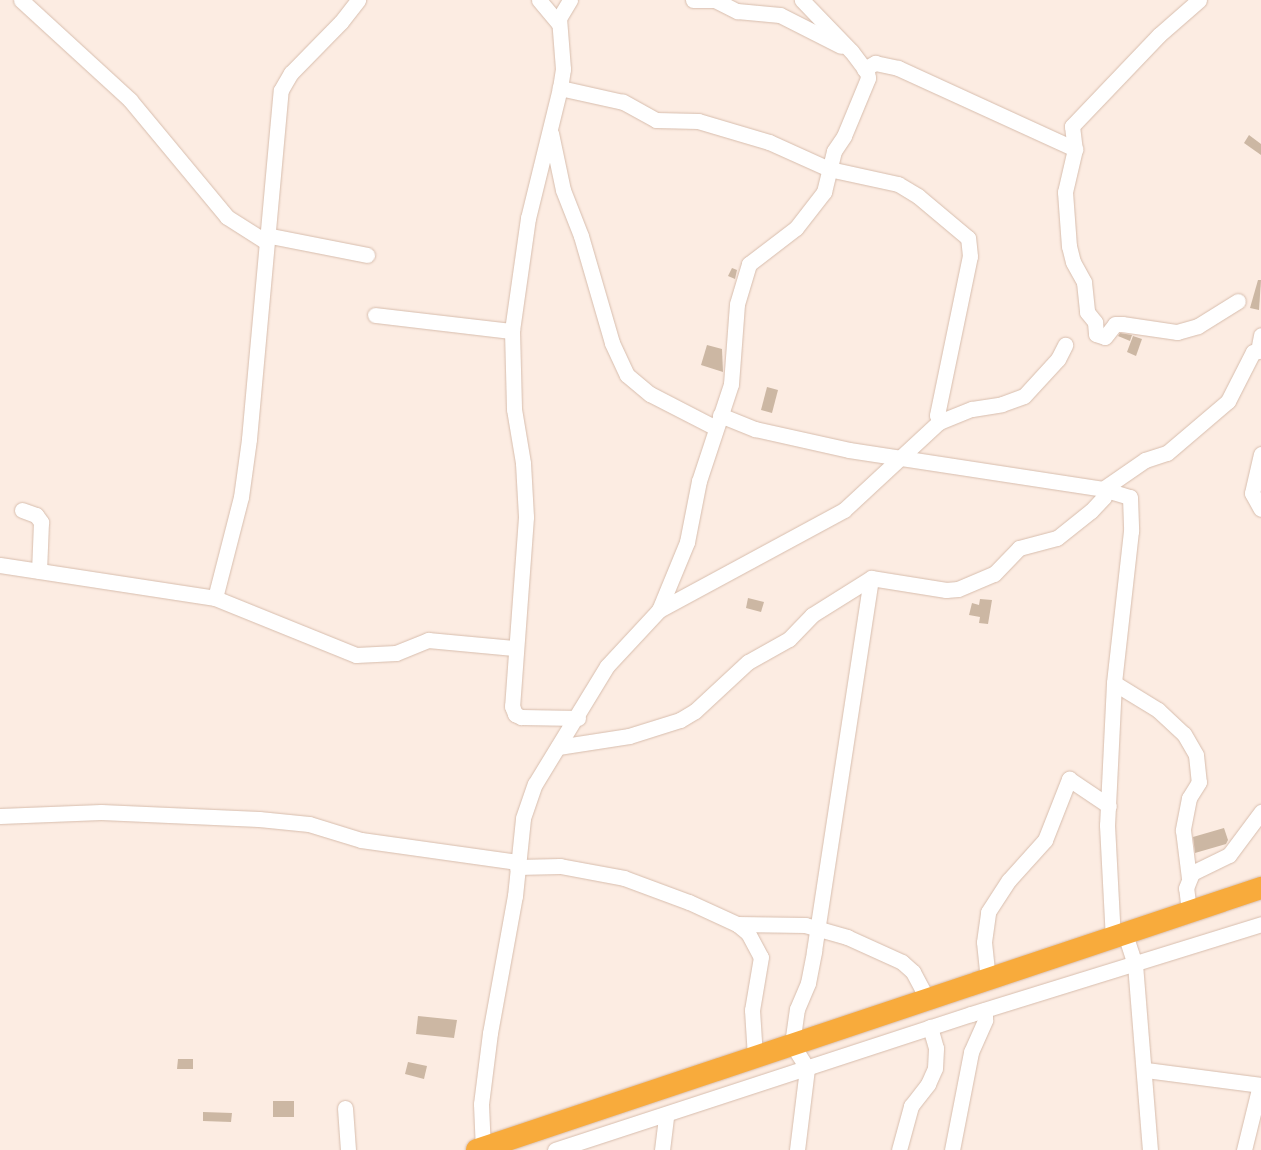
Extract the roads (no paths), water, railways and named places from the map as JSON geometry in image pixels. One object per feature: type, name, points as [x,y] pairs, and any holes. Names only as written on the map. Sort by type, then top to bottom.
[{"type":"highway","points":[[481,1149],[927,998],[988,980],[1261,888]]},
{"type":"street","points":[[21,0],[130,100],[227,217],[265,238],[367,256]]},
{"type":"street","points":[[215,598],[241,497],[248,449],[265,238],[283,82],[341,22],[358,0]]},
{"type":"street","points":[[538,0],[558,24]]},
{"type":"street","points":[[570,0],[558,24],[563,69],[551,130],[528,218],[512,331],[514,409],[523,463],[526,517],[514,648],[512,706],[515,714],[521,717],[578,718]]},
{"type":"street","points":[[693,0],[715,0],[737,11],[780,16],[851,50]]},
{"type":"street","points":[[659,610],[687,542],[699,481],[731,384],[739,290],[749,264],[796,228],[814,207],[826,187],[834,150],[868,75],[851,50],[802,0]]},
{"type":"street","points":[[1199,0],[1159,35],[1072,126],[1075,149],[1065,192],[1069,246],[1087,291],[1087,312],[1094,322],[1096,334],[1105,336],[1115,324],[1177,332],[1198,326],[1238,301]]},
{"type":"street","points":[[864,69],[875,63],[898,68],[1075,149]]},
{"type":"street","points":[[560,88],[623,102],[656,120],[698,121],[745,134],[829,169],[898,184],[918,196],[968,238],[970,256],[937,415],[938,422]]},
{"type":"street","points":[[551,130],[563,190],[581,236],[612,343],[627,375],[650,394],[718,421],[781,436],[1103,489],[1130,497],[1132,509],[1114,684],[1107,874],[1119,936],[1136,964],[1146,1070],[1150,1150]]},
{"type":"street","points":[[375,315],[512,331]]},
{"type":"street","points":[[1103,489],[1145,460],[1167,453],[1228,401],[1253,352],[1260,352],[1261,335]]},
{"type":"street","points":[[481,1149],[480,1104],[527,803],[607,666],[659,610],[844,510],[938,422],[972,409],[1002,404],[1024,396],[1048,372],[1065,345]]},
{"type":"street","points":[[1261,454],[1252,493],[1261,509]]},
{"type":"street","points":[[558,747],[629,736],[680,720],[695,711],[748,662],[789,639],[812,615],[871,578],[938,589],[958,589],[994,574],[1019,548],[1057,538],[1072,529],[1104,497],[1103,489]]},
{"type":"street","points":[[22,510],[36,515],[41,522],[39,571]]},
{"type":"street","points":[[0,565],[215,598],[356,656],[389,654],[428,640],[514,648]]},
{"type":"street","points":[[797,1150],[808,1068],[792,1044],[797,1008],[808,982],[818,928],[871,578]]},
{"type":"street","points":[[1114,684],[1158,710],[1184,734],[1196,755],[1199,782],[1189,798],[1183,830],[1189,878],[1186,888],[1189,911]]},
{"type":"street","points":[[988,980],[984,942],[988,912],[1004,886],[1045,840],[1069,779],[1109,806]]},
{"type":"street","points":[[0,816],[101,812],[259,819],[310,824],[361,840],[517,865],[560,866],[624,878],[690,902],[737,924],[748,933],[761,958],[752,1010],[756,1056]]},
{"type":"street","points":[[1189,878],[1197,869],[1229,855],[1261,812]]},
{"type":"street","points":[[737,924],[790,924],[818,928],[867,944],[902,962],[913,972],[927,998]]},
{"type":"street","points":[[555,1150],[930,1027],[1261,924]]},
{"type":"street","points":[[952,1150],[971,1052],[985,1020],[985,1010]]},
{"type":"street","points":[[899,1150],[911,1106],[928,1084],[935,1068],[936,1048],[930,1027]]},
{"type":"street","points":[[1146,1070],[1261,1085],[1244,1150]]},
{"type":"street","points":[[345,1108],[348,1150]]},
{"type":"street","points":[[662,1150],[666,1115]]}]
